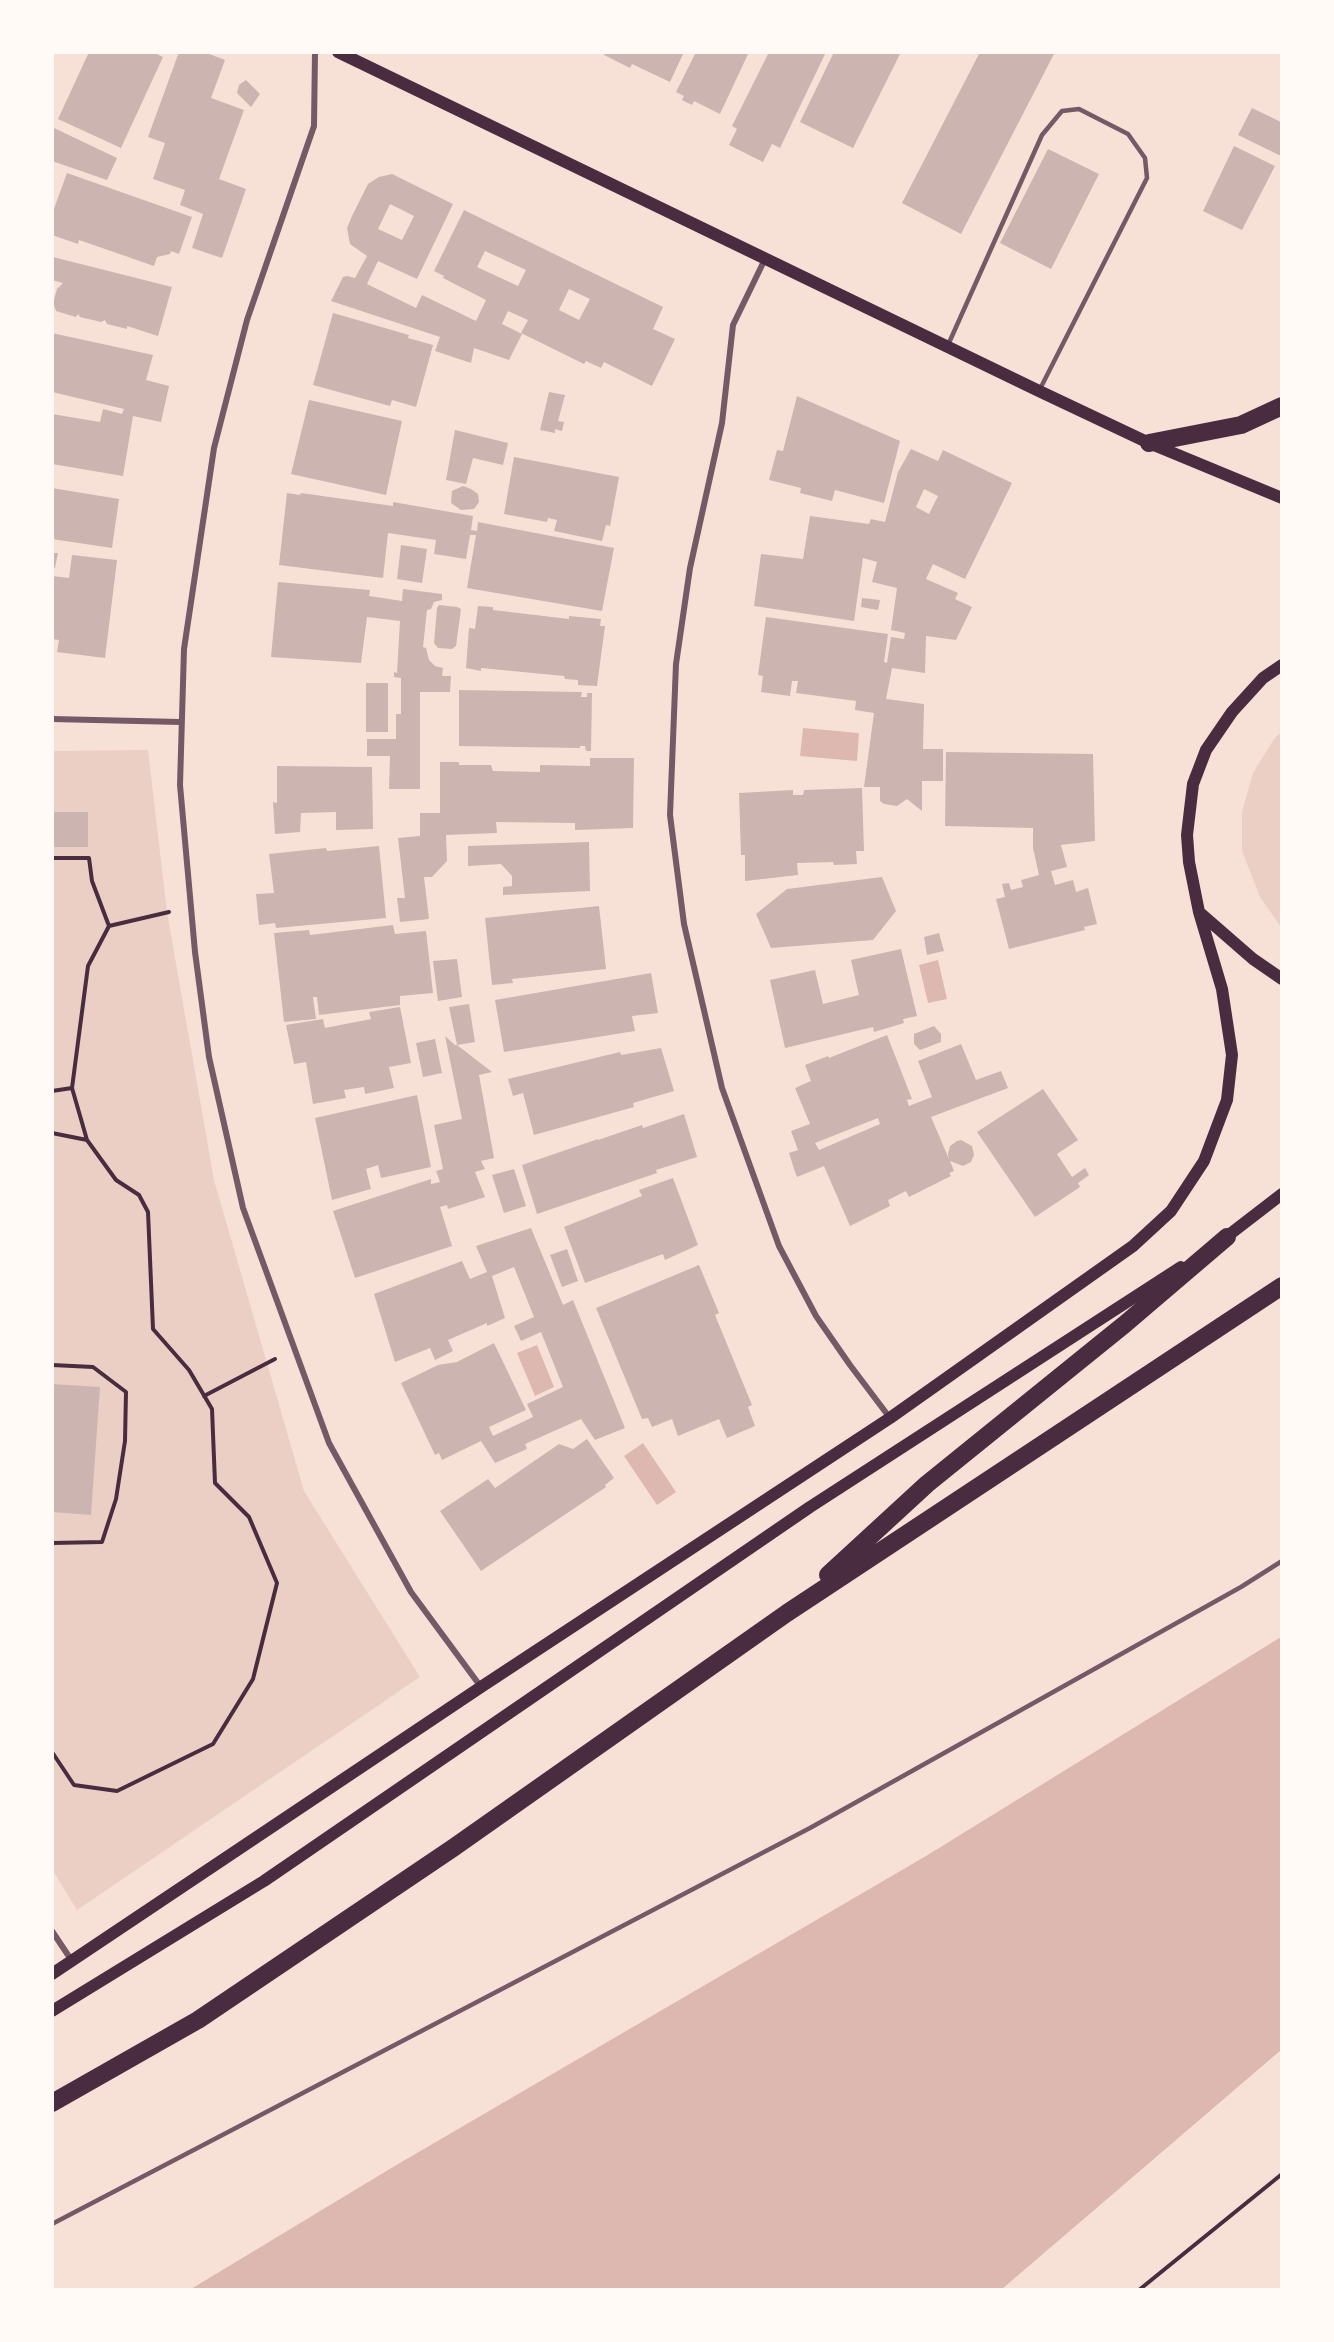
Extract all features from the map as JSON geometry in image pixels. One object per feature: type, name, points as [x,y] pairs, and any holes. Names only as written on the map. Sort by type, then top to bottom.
[{"type":"highway","points":[[1149,443],[1241,426],[1281,406]]},
{"type":"highway","points":[[787,1613],[927,1484],[1125,1324],[1227,1238]]},
{"type":"highway","points":[[52,2103],[208,2013],[453,1848],[787,1613],[1281,1286]]},
{"type":"main road","points":[[338,52],[1039,391],[1149,443],[1281,498]]},
{"type":"main road","points":[[52,1974],[481,1687],[890,1418],[1133,1246],[1170,1211],[1204,1161],[1227,1100],[1232,1055],[1222,989],[1199,912],[1189,862],[1187,835],[1193,784],[1206,750],[1232,712],[1263,678],[1281,665]]},
{"type":"main road","points":[[1199,912],[1253,959],[1281,979]]},
{"type":"main road","points":[[52,2011],[264,1881],[810,1507],[1227,1238],[1281,1194]]},
{"type":"street","points":[[315,52],[314,126],[247,320],[214,448],[184,649],[180,722],[180,785],[190,909],[209,1057],[243,1208],[294,1349],[330,1443],[374,1527],[411,1592],[481,1687]]},
{"type":"street","points":[[765,259],[733,326],[722,423],[690,568],[676,664],[670,814],[684,924],[722,1088],[779,1246],[816,1316],[890,1418]]},
{"type":"street","points":[[52,719],[180,722]]},
{"type":"street","points":[[52,1931],[72,1961]]},
{"type":"lane","points":[[947,347],[1042,135],[1062,111],[1079,110],[1128,134],[1144,158],[1147,178],[1039,391]]},
{"type":"lane","points":[[52,2224],[810,1828],[1242,1587],[1281,1561]]},
{"type":"path","points":[[52,858],[89,858],[92,881],[109,926],[88,966],[72,1088],[87,1140],[116,1180],[140,1195],[148,1212],[153,1329],[189,1370],[212,1409],[215,1483],[249,1517],[277,1583],[254,1679],[213,1744],[117,1791],[74,1785],[52,1752]]},
{"type":"path","points":[[109,926],[190,909]]},
{"type":"path","points":[[53,1090],[72,1088]]},
{"type":"path","points":[[52,1133],[87,1140]]},
{"type":"path","points":[[204,1396],[294,1349]]},
{"type":"path","points":[[52,1365],[93,1367],[126,1392],[126,1402],[125,1441],[116,1499],[102,1542],[52,1543]]},
{"type":"path","points":[[1139,2289],[1281,2174]]},
{"type":"shaded area","points":[[803,728],[859,733],[857,761],[800,756]]},
{"type":"shaded area","points":[[1281,732],[1281,927],[1260,897],[1242,851],[1242,812],[1253,773],[1274,739]]},
{"type":"shaded area","points":[[148,750],[167,912],[214,1180],[304,1491],[420,1677],[77,1910],[52,1869],[52,751]]},
{"type":"shaded area","points":[[938,960],[947,999],[928,1003],[919,965]]},
{"type":"shaded area","points":[[537,1345],[554,1387],[535,1396],[517,1353]]},
{"type":"shaded area","points":[[643,1443],[676,1492],[657,1505],[624,1456]]},
{"type":"shaded area","points":[[1281,1637],[1281,2050],[1002,2289],[191,2289],[393,2167],[926,1856]]},
{"type":"building","points":[[89,52],[153,52],[163,57],[121,148],[58,119]]},
{"type":"building","points":[[179,52],[204,52],[225,60],[211,98],[244,110],[219,179],[246,189],[222,258],[192,248],[203,214],[180,205],[185,190],[153,179],[165,143],[148,137]]},
{"type":"building","points":[[605,52],[684,52],[670,82],[632,64],[630,68],[604,55]]},
{"type":"building","points":[[696,52],[749,52],[720,114],[694,101],[692,105],[682,100],[684,96],[676,92]]},
{"type":"building","points":[[769,52],[826,52],[780,148],[772,144],[763,162],[729,145],[737,129],[732,126]]},
{"type":"building","points":[[834,52],[901,52],[853,148],[800,122]]},
{"type":"building","points":[[980,52],[1055,52],[961,234],[902,203]]},
{"type":"building","points":[[246,80],[260,94],[251,107],[237,93],[239,85]]},
{"type":"building","points":[[1252,108],[1281,122],[1281,156],[1238,135]]},
{"type":"building","points":[[54,128],[117,158],[107,180],[52,161]]},
{"type":"building","points":[[1234,146],[1275,166],[1242,230],[1203,211]]},
{"type":"building","points":[[1048,149],[1099,174],[1051,269],[1000,243]]},
{"type":"building","points":[[67,173],[192,217],[179,254],[171,251],[170,254],[157,257],[154,266],[79,240],[78,244],[52,235],[52,214]]},
{"type":"building","points":[[392,174],[453,204],[417,279],[378,261],[367,284],[416,308],[422,295],[476,321],[486,300],[434,271],[464,210],[663,307],[653,329],[675,339],[652,386],[604,362],[601,368],[586,361],[584,364],[521,333],[528,320],[508,311],[502,324],[522,334],[509,360],[474,348],[471,363],[435,351],[440,337],[331,301],[343,277],[355,278],[367,256],[350,244],[347,228],[368,184],[379,177]],"holes":[[[390,204],[414,216],[402,240],[378,229]],[[485,251],[526,270],[518,286],[477,267]],[[569,289],[590,299],[579,320],[559,310]]]},
{"type":"building","points":[[53,257],[172,287],[158,336],[127,326],[127,329],[107,324],[105,320],[101,322],[80,317],[78,314],[76,317],[56,311],[53,303],[57,289],[63,283],[52,280]]},
{"type":"building","points":[[333,313],[409,335],[408,338],[433,345],[416,407],[392,400],[390,406],[313,385]]},
{"type":"building","points":[[52,333],[153,355],[146,380],[169,386],[161,422],[133,416],[123,476],[52,464],[52,414],[100,422],[103,409],[122,414],[124,409],[52,392]]},
{"type":"building","points":[[549,392],[565,395],[558,421],[564,422],[562,431],[555,429],[555,433],[540,430]]},
{"type":"building","points":[[797,396],[900,441],[884,503],[835,490],[832,501],[800,493],[801,488],[769,480],[777,450],[783,451]]},
{"type":"building","points":[[309,400],[402,421],[386,495],[291,474]]},
{"type":"building","points":[[455,430],[508,443],[503,465],[473,458],[466,484],[446,480]]},
{"type":"building","points":[[911,449],[938,461],[943,450],[1012,483],[965,579],[933,564],[926,579],[958,593],[955,599],[972,607],[956,640],[926,636],[925,673],[892,668],[886,699],[924,704],[923,749],[943,749],[943,781],[922,781],[922,811],[907,799],[897,806],[884,804],[880,801],[880,787],[864,787],[874,713],[855,710],[856,701],[796,693],[798,681],[792,681],[790,696],[761,692],[763,676],[758,675],[766,617],[888,634],[884,662],[887,663],[891,637],[904,639],[905,633],[891,630],[897,588],[872,582],[877,562],[863,558],[854,621],[754,606],[761,554],[803,559],[810,516],[869,524],[871,519],[885,522],[898,472]],"holes":[[[924,489],[938,496],[929,514],[916,507]]]},
{"type":"building","points":[[514,457],[619,477],[610,526],[606,525],[602,541],[554,531],[557,520],[548,518],[547,522],[504,514]]},
{"type":"building","points":[[463,486],[478,494],[479,502],[474,509],[461,510],[451,503],[452,491]]},
{"type":"building","points":[[52,488],[119,499],[112,548],[52,539]]},
{"type":"building","points":[[287,493],[393,506],[393,502],[473,516],[471,530],[477,531],[478,522],[614,548],[602,611],[467,588],[476,535],[470,535],[466,559],[434,554],[436,540],[388,533],[383,578],[279,565]]},
{"type":"building","points":[[401,545],[427,549],[422,583],[397,579]]},
{"type":"building","points":[[52,553],[58,553],[55,568],[52,568]]},
{"type":"building","points":[[72,555],[117,560],[105,658],[57,652],[59,640],[52,639],[52,576],[69,578]]},
{"type":"building","points":[[278,582],[370,590],[369,596],[402,601],[403,589],[442,594],[442,600],[434,602],[431,609],[427,610],[423,647],[426,648],[429,660],[435,666],[443,668],[442,676],[451,676],[450,692],[420,692],[420,789],[389,789],[390,756],[367,756],[367,739],[396,739],[396,714],[401,714],[401,678],[394,677],[394,672],[397,673],[400,621],[367,617],[361,663],[271,657]]},
{"type":"building","points":[[862,598],[880,600],[878,610],[861,607]]},
{"type":"building","points":[[439,605],[461,609],[456,646],[452,649],[438,648],[434,643]]},
{"type":"building","points":[[478,606],[493,607],[493,610],[569,619],[569,616],[601,619],[600,626],[605,626],[597,686],[578,685],[578,680],[565,679],[564,676],[466,668],[469,628],[475,629]]},
{"type":"building","points":[[366,683],[388,683],[388,732],[366,732]]},
{"type":"building","points":[[459,690],[582,692],[581,697],[587,697],[587,693],[592,693],[591,751],[586,751],[585,746],[580,746],[580,748],[459,746]]},
{"type":"building","points":[[946,752],[1093,754],[1095,841],[1061,845],[1067,867],[1051,871],[1055,885],[1073,880],[1076,892],[1088,888],[1097,924],[1084,927],[1085,930],[1009,949],[996,899],[1005,897],[1002,884],[1009,883],[1011,890],[1023,887],[1021,880],[1039,875],[1033,848],[1033,828],[945,826]]},
{"type":"building","points":[[590,758],[634,758],[633,828],[575,830],[575,823],[496,822],[497,833],[446,835],[447,861],[432,877],[424,877],[429,919],[400,922],[397,898],[405,898],[398,838],[420,836],[420,813],[440,813],[440,762],[459,762],[459,765],[491,765],[493,771],[540,772],[540,765],[590,766]]},
{"type":"building","points":[[277,766],[372,767],[373,829],[336,830],[336,812],[301,813],[300,832],[275,834],[273,802],[277,803]]},
{"type":"building","points":[[862,788],[864,851],[856,851],[857,864],[797,863],[798,875],[745,881],[745,855],[741,855],[739,793],[793,790],[793,795],[803,795],[804,790]]},
{"type":"building","points":[[52,812],[88,812],[88,847],[52,847]]},
{"type":"building","points":[[589,842],[590,891],[503,895],[503,887],[512,886],[512,876],[501,864],[468,866],[468,846]]},
{"type":"building","points":[[379,846],[386,918],[276,928],[275,923],[259,925],[256,894],[274,893],[269,854],[326,848],[327,851]]},
{"type":"building","points":[[882,877],[896,911],[873,940],[771,948],[756,914],[787,889]]},
{"type":"building","points":[[599,906],[606,969],[512,979],[513,983],[492,985],[485,918]]},
{"type":"building","points":[[393,925],[395,934],[426,931],[433,993],[400,996],[400,1005],[319,1015],[317,997],[313,997],[316,1019],[284,1022],[274,933],[309,930],[310,935]]},
{"type":"building","points":[[939,933],[944,951],[927,955],[924,937]]},
{"type":"building","points":[[901,949],[917,1016],[903,1019],[904,1023],[874,1032],[873,1027],[785,1048],[770,980],[815,970],[823,1004],[859,995],[851,960]]},
{"type":"building","points":[[457,959],[462,997],[438,1001],[433,961]]},
{"type":"building","points":[[651,973],[658,1013],[632,1016],[635,1031],[504,1052],[495,1000]]},
{"type":"building","points":[[469,1004],[475,1042],[457,1045],[449,1007]]},
{"type":"building","points":[[400,1007],[411,1063],[389,1067],[394,1088],[365,1094],[364,1087],[344,1090],[346,1098],[313,1104],[306,1062],[294,1064],[286,1025],[323,1019],[325,1028],[371,1019],[369,1012]]},
{"type":"building","points":[[934,1026],[941,1034],[941,1042],[920,1050],[914,1044],[914,1034]]},
{"type":"building","points":[[887,1035],[912,1099],[907,1100],[909,1106],[932,1097],[918,1061],[961,1044],[976,1080],[1001,1071],[1008,1088],[931,1117],[949,1159],[950,1146],[961,1140],[972,1146],[974,1155],[971,1162],[963,1166],[950,1161],[954,1171],[949,1173],[951,1176],[909,1197],[906,1191],[888,1200],[890,1206],[850,1226],[824,1166],[797,1177],[789,1153],[798,1150],[791,1131],[810,1124],[795,1088],[811,1081],[805,1065],[828,1056],[829,1058]],"holes":[[[878,1118],[880,1124],[819,1150],[815,1143]]]},
{"type":"building","points":[[445,1036],[492,1072],[479,1075],[494,1158],[481,1161],[485,1169],[475,1172],[485,1197],[448,1209],[447,1205],[440,1207],[452,1246],[355,1278],[333,1211],[431,1179],[431,1184],[440,1182],[436,1171],[443,1169],[434,1125],[462,1119]]},
{"type":"building","points":[[435,1039],[442,1073],[423,1077],[416,1043]]},
{"type":"building","points":[[661,1048],[674,1091],[633,1103],[634,1107],[534,1135],[523,1093],[513,1096],[508,1079],[620,1052],[621,1055]]},
{"type":"building","points":[[1043,1089],[1078,1140],[1057,1154],[1072,1177],[1085,1168],[1089,1175],[1078,1183],[1080,1187],[1035,1217],[977,1132]]},
{"type":"building","points":[[417,1095],[431,1167],[381,1178],[378,1165],[366,1169],[371,1189],[332,1200],[315,1118]]},
{"type":"building","points":[[684,1114],[697,1157],[537,1214],[522,1165],[642,1125],[643,1128]]},
{"type":"building","points":[[514,1169],[526,1206],[504,1213],[492,1175]]},
{"type":"building","points":[[673,1178],[698,1245],[665,1260],[663,1254],[585,1283],[564,1227],[642,1196],[639,1190]]},
{"type":"building","points":[[531,1228],[563,1305],[573,1300],[625,1428],[595,1440],[581,1419],[525,1444],[527,1449],[495,1463],[481,1441],[442,1460],[439,1453],[435,1455],[401,1383],[438,1365],[457,1362],[494,1343],[526,1410],[489,1427],[493,1436],[533,1417],[527,1404],[563,1387],[541,1332],[521,1341],[514,1326],[534,1317],[514,1267],[492,1276],[505,1318],[487,1326],[487,1323],[448,1340],[453,1351],[435,1360],[430,1348],[395,1362],[374,1294],[462,1261],[470,1279],[487,1272],[476,1246]]},
{"type":"building","points":[[567,1249],[578,1281],[562,1287],[550,1255]]},
{"type":"building","points":[[699,1265],[719,1313],[715,1315],[752,1405],[748,1407],[755,1426],[727,1438],[719,1419],[678,1436],[672,1419],[652,1427],[648,1418],[642,1419],[596,1308]]},
{"type":"building","points":[[52,1384],[100,1387],[91,1515],[52,1512]]},
{"type":"building","points":[[587,1439],[614,1478],[605,1485],[606,1487],[481,1571],[440,1511],[488,1479],[495,1488],[559,1444],[573,1449]]}]
